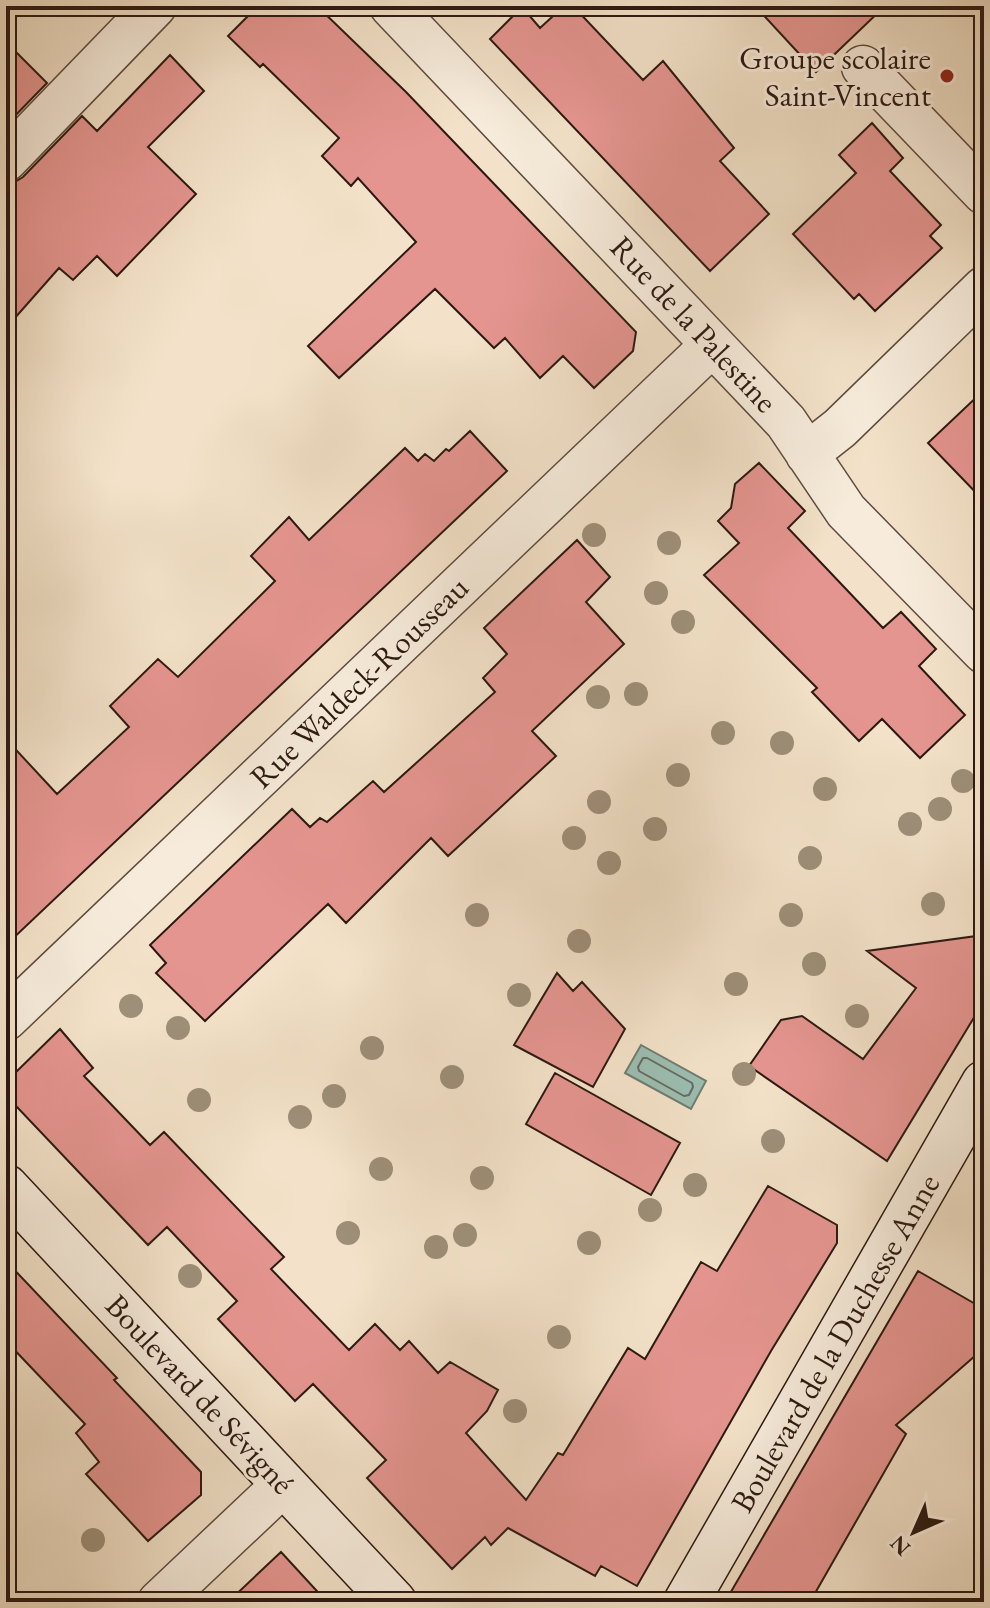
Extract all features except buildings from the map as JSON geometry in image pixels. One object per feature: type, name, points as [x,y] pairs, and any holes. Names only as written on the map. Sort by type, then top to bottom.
[{"type":"main road","name":"Boulevard de la Duchesse Anne","points":[[686,1602],[984,1083]]},
{"type":"main road","name":"Boulevard de Sévigné","points":[[6,1187],[394,1602]]},
{"type":"street","points":[[6,160],[155,6]]},
{"type":"street","name":"Rue de la Palestine","points":[[391,6],[786,422],[846,511],[984,652]]},
{"type":"street","points":[[863,67],[984,193]]},
{"type":"street","points":[[807,454],[840,428],[984,288]]},
{"type":"street","name":"Rue Waldeck-Rousseau","points":[[6,1019],[712,345]]},
{"type":"street","points":[[159,1602],[284,1484]]},
{"type":"water","points":[[641,1045],[706,1081],[691,1109],[625,1073]]},
{"type":"place","name":"Groupe scolaire Saint-Vincent","points":[[947,76]]}]
